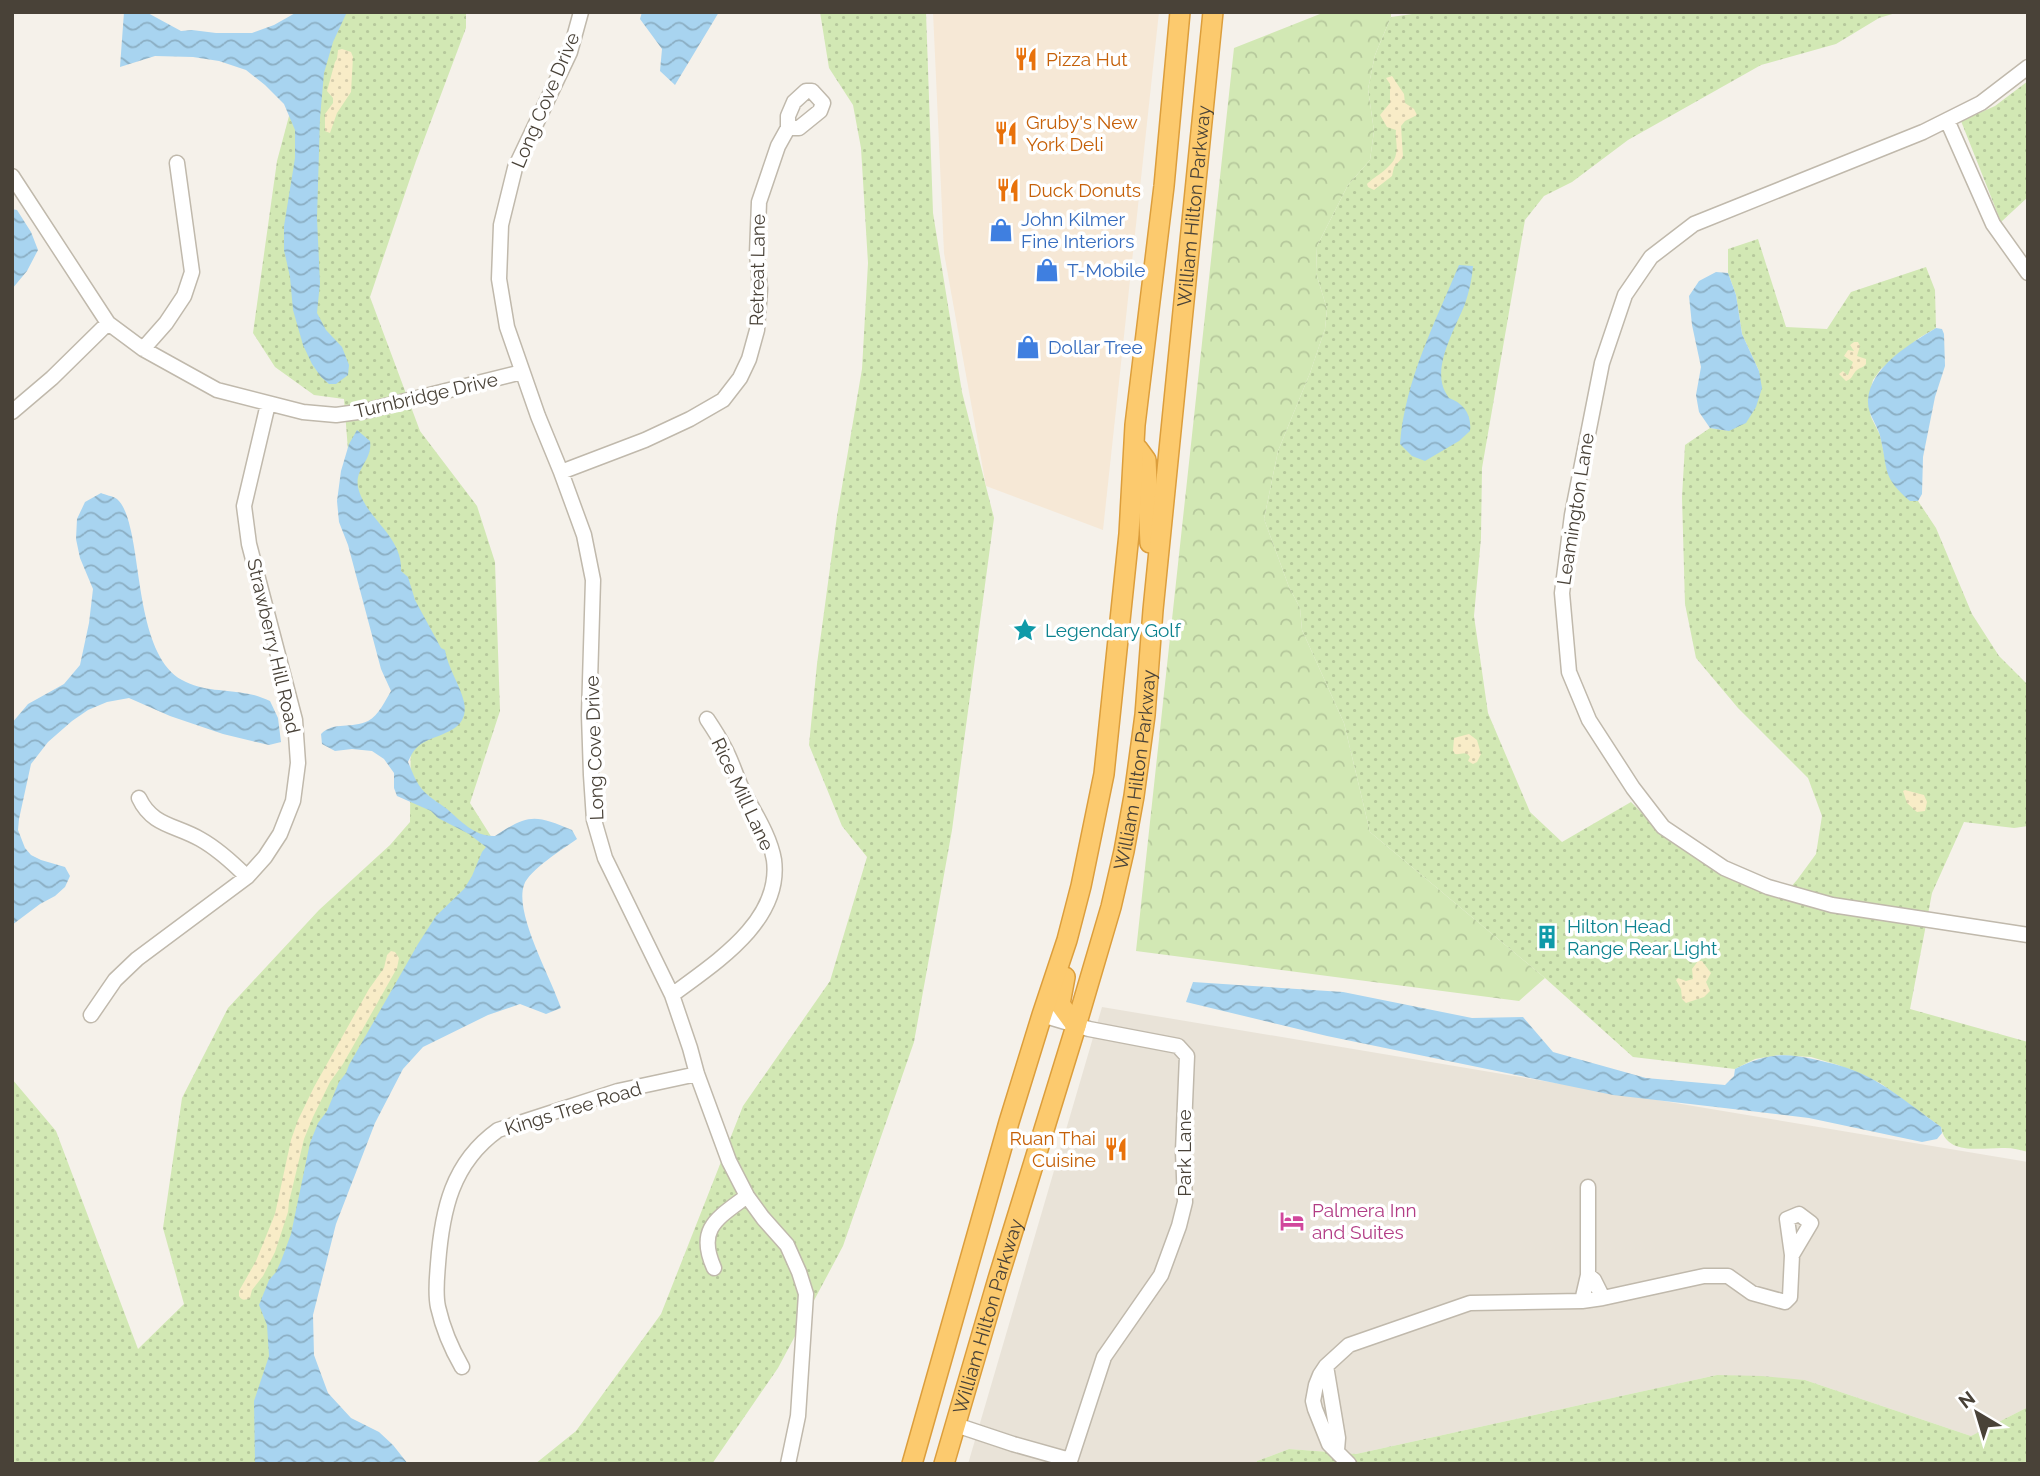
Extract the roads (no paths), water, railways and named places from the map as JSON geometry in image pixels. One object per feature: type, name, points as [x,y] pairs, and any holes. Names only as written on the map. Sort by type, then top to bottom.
[{"type":"highway","name":"William Hilton Parkway","points":[[912,1464],[1042,1015],[1067,940],[1104,774],[1129,534],[1135,425],[1164,186],[1180,12]]},
{"type":"highway","name":"William Hilton Parkway","points":[[944,1464],[1111,906],[1126,840],[1145,715],[1153,610],[1213,12]]},
{"type":"highway","points":[[1135,445],[1146,460],[1153,610]]},
{"type":"highway","points":[[1076,1026],[1060,1004],[1081,886]]},
{"type":"highway","points":[[953,1321],[939,1404],[956,1425]]},
{"type":"street","name":"Long Cove Drive","points":[[580,12],[570,52],[515,168],[502,225],[499,279],[507,327],[584,535],[593,580],[589,715],[594,820],[605,858],[672,995],[729,1161],[747,1196],[787,1245],[806,1294],[798,1416],[788,1464]]},
{"type":"street","name":"Leamington Lane","points":[[2028,67],[1980,103],[1947,120],[1694,224],[1651,257],[1625,295],[1602,363],[1572,515],[1562,593],[1569,672],[1589,720],[1633,788],[1663,827],[1724,868],[1768,887],[1832,905],[2028,935]]},
{"type":"street","points":[[1947,120],[1993,224],[2028,273]]},
{"type":"street","name":"Retreat Lane","points":[[561,472],[645,440],[690,419],[723,400],[740,378],[750,359],[758,330],[759,202],[778,146],[788,128]]},
{"type":"street","points":[[143,349],[166,323],[184,296],[192,272],[177,163]]},
{"type":"street","name":"Turnbridge Drive","points":[[12,176],[108,323],[143,349],[217,390],[303,412],[336,415],[365,411],[522,373]]},
{"type":"street","points":[[12,412],[52,378],[108,323]]},
{"type":"street","name":"Strawberry Hill Road","points":[[91,1015],[115,980],[137,959],[247,877],[265,857],[280,834],[293,801],[298,763],[295,720],[249,544],[244,506],[268,404]]},
{"type":"street","name":"Rice Mill Lane","points":[[672,995],[730,951],[753,928],[765,908],[773,884],[774,861],[768,842],[738,781],[725,747],[707,719]]},
{"type":"street","points":[[139,798],[145,810],[155,819],[222,852],[247,877]]},
{"type":"street","name":"Park Lane","points":[[956,1425],[1069,1462],[1104,1357],[1160,1275],[1185,1202],[1183,1151],[1187,1056],[1178,1046],[1076,1026],[1042,1015]]},
{"type":"street","name":"Kings Tree Road","points":[[463,1367],[443,1328],[437,1304],[437,1279],[439,1246],[450,1190],[470,1157],[498,1130],[618,1091],[697,1074]]},
{"type":"street","points":[[1582,1301],[1588,1275],[1588,1187]]},
{"type":"street","points":[[714,1268],[707,1253],[706,1239],[712,1225],[747,1196]]},
{"type":"street","points":[[1349,1464],[1329,1444],[1314,1405],[1316,1385],[1326,1366],[1349,1345],[1469,1304],[1582,1301],[1704,1276],[1728,1276],[1752,1293],[1785,1302],[1790,1297],[1792,1255]]},
{"type":"street","points":[[1588,1275],[1594,1280],[1603,1298]]},
{"type":"water","points":[[124,12],[146,12],[181,31],[252,33],[297,12],[347,12],[333,42],[324,73],[317,218],[320,283],[317,313],[326,330],[342,347],[349,365],[348,375],[336,384],[329,384],[312,364],[303,345],[293,310],[284,250],[284,226],[295,158],[295,130],[284,104],[246,70],[219,61],[155,56],[120,67]]},
{"type":"water","points":[[642,12],[719,12],[675,85],[660,71],[662,49],[640,19]]},
{"type":"water","points":[[12,209],[17,210],[31,232],[38,250],[27,271],[12,289]]},
{"type":"water","points":[[1459,265],[1473,266],[1472,276],[1465,304],[1445,353],[1441,374],[1442,385],[1449,398],[1462,406],[1468,414],[1470,431],[1459,441],[1425,461],[1412,456],[1400,444],[1403,420],[1422,352]]},
{"type":"water","points":[[1716,272],[1728,273],[1736,295],[1742,334],[1759,371],[1762,388],[1756,407],[1746,423],[1729,431],[1710,428],[1699,412],[1696,395],[1701,367],[1689,296],[1699,281]]},
{"type":"water","points":[[1936,328],[1942,329],[1944,334],[1945,366],[1935,397],[1923,457],[1922,494],[1918,501],[1910,501],[1895,486],[1888,474],[1880,435],[1869,411],[1868,400],[1876,377],[1893,357]]},
{"type":"water","points":[[357,430],[370,441],[369,455],[358,477],[359,491],[363,501],[397,548],[401,571],[408,577],[415,600],[441,648],[445,650],[464,702],[465,712],[458,726],[416,748],[408,762],[417,782],[430,797],[481,834],[495,836],[524,820],[540,819],[572,830],[577,839],[532,873],[524,885],[522,897],[535,946],[561,1008],[546,1014],[520,1004],[488,1015],[423,1047],[403,1069],[375,1123],[336,1224],[313,1315],[314,1355],[328,1393],[351,1418],[379,1432],[408,1464],[255,1464],[254,1401],[269,1356],[267,1325],[259,1305],[291,1234],[310,1143],[339,1082],[418,944],[436,916],[464,889],[486,847],[431,811],[397,796],[394,773],[384,759],[372,751],[335,751],[322,744],[321,734],[326,730],[362,723],[372,718],[391,691],[381,669],[348,545],[339,522],[337,501],[341,471],[349,444]]},
{"type":"water","points":[[101,493],[117,499],[125,512],[134,545],[150,633],[168,669],[182,680],[198,687],[252,694],[270,701],[278,718],[281,742],[269,745],[223,734],[170,716],[129,698],[107,702],[88,710],[48,742],[31,764],[19,819],[18,830],[31,855],[65,867],[70,876],[65,887],[55,896],[12,925],[12,723],[28,704],[64,684],[80,665],[93,589],[80,558],[76,539],[77,519],[85,502]]},
{"type":"water","points":[[1193,982],[1343,992],[1472,1018],[1523,1017],[1553,1052],[1646,1078],[1725,1085],[1734,1076],[1735,1069],[1762,1058],[1784,1055],[1807,1058],[1834,1064],[1874,1080],[1941,1127],[1942,1133],[1937,1139],[1922,1142],[1809,1118],[1613,1095],[1327,1036],[1186,1002]]},
{"type":"place","name":"Pizza Hut","points":[[1026,59]]},
{"type":"place","name":"Gruby's New York Deli","points":[[1006,133]]},
{"type":"place","name":"Duck Donuts","points":[[1008,190]]},
{"type":"place","name":"John Kilmer Fine Interiors","points":[[1001,230]]},
{"type":"place","name":"T-Mobile","points":[[1047,270]]},
{"type":"place","name":"Dollar Tree","points":[[1028,347]]},
{"type":"place","name":"Legendary Golf","points":[[1025,630]]},
{"type":"place","name":"Hilton Head Range Rear Light","points":[[1547,937]]},
{"type":"place","name":"Ruan Thai Cuisine","points":[[1116,1149]]},
{"type":"place","name":"Palmera Inn and Suites","points":[[1292,1221]]}]
